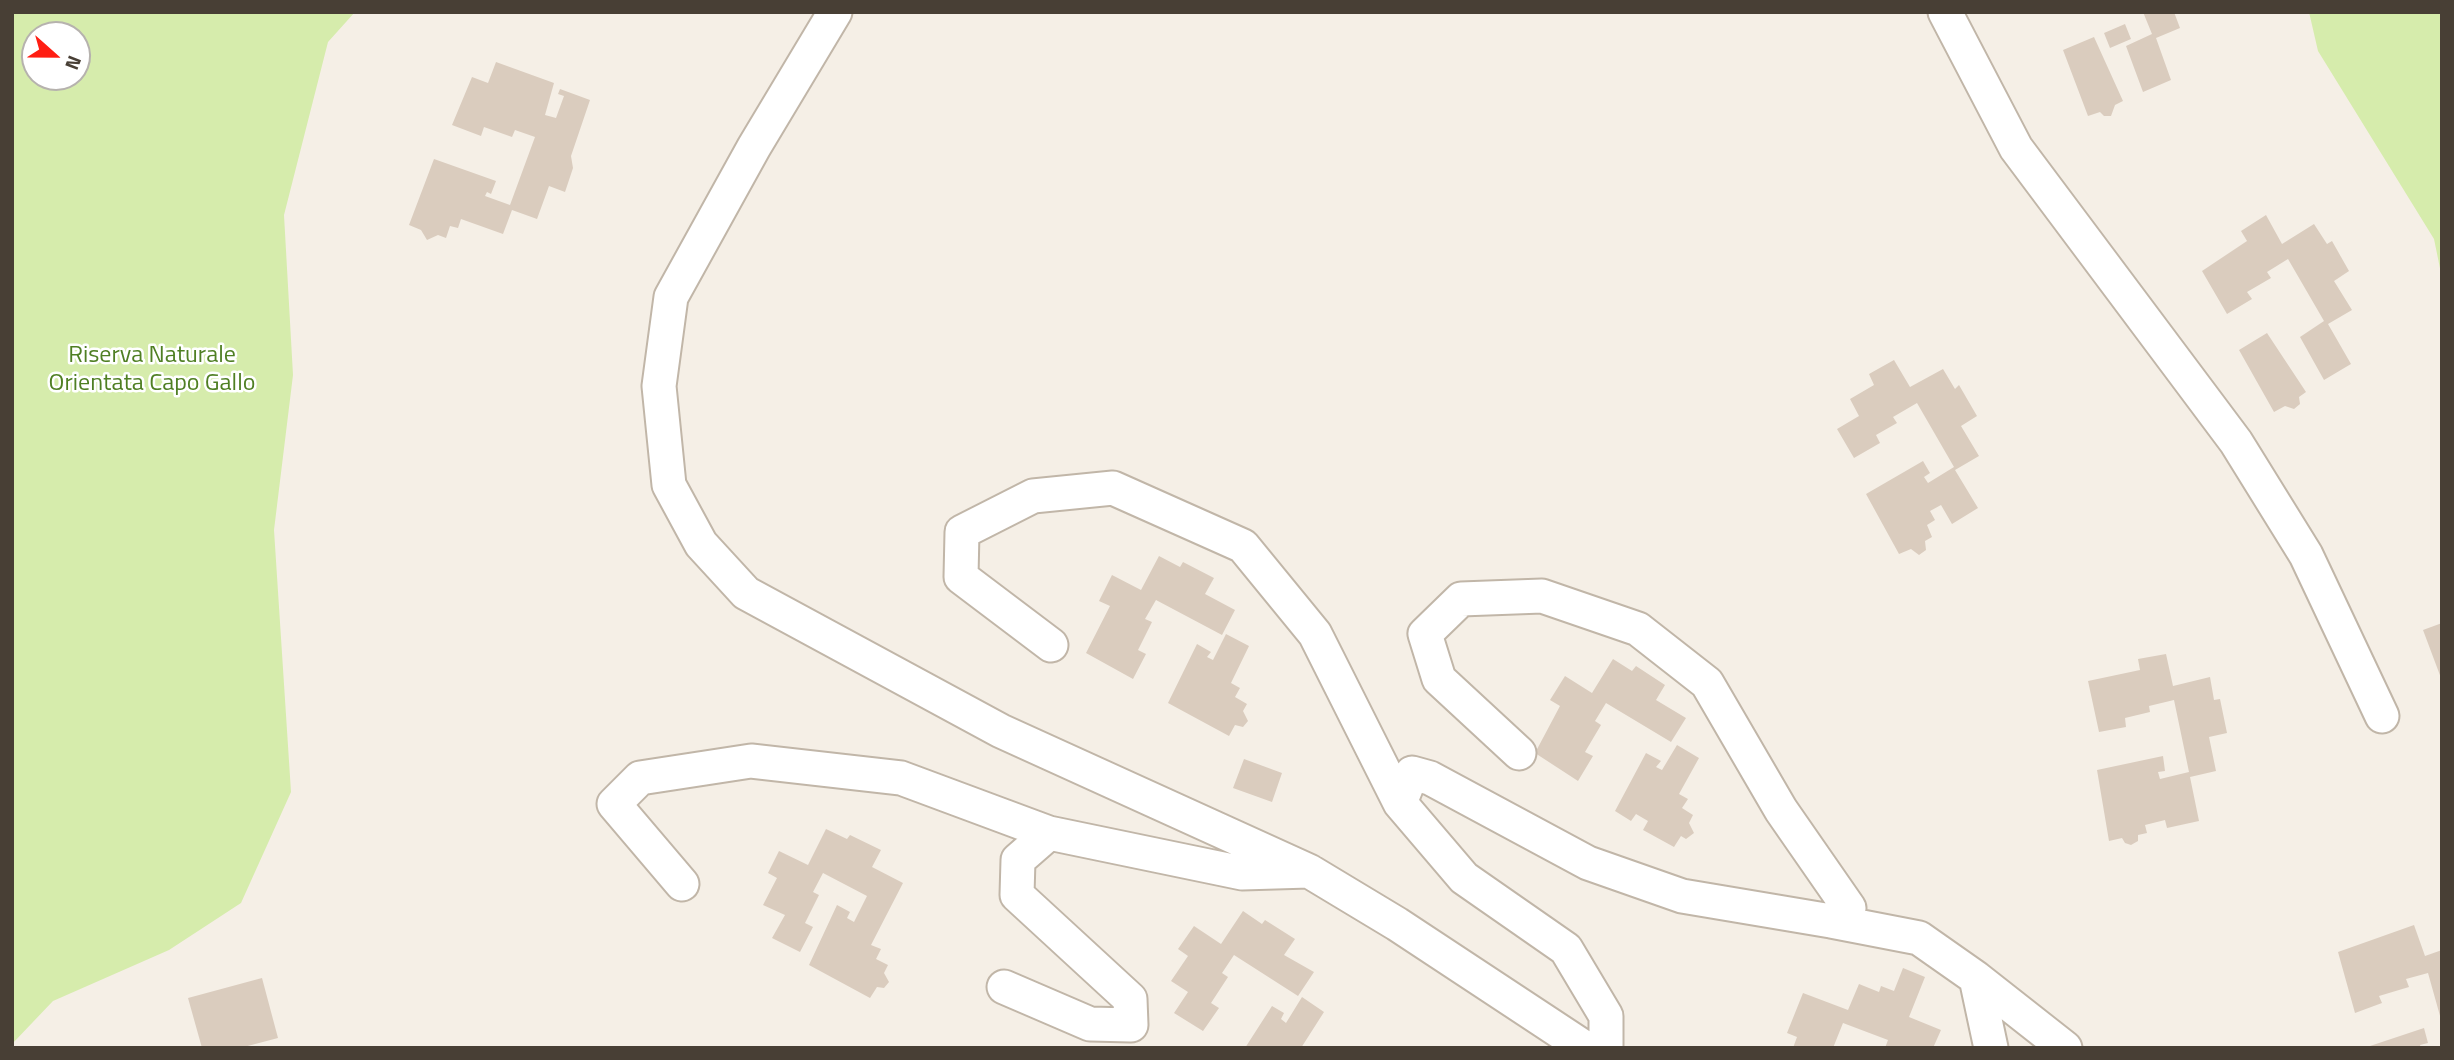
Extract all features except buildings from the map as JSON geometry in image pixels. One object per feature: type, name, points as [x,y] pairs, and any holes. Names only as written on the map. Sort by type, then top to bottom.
[{"type":"street","points":[[835,12],[754,147],[671,298],[659,386],[669,485],[701,544],[746,593],[989,725],[1309,871],[1585,1048]]},
{"type":"street","points":[[1944,12],[2016,148],[2236,442],[2306,555],[2382,716]]},
{"type":"street","points":[[1051,645],[961,577],[962,532],[1034,496],[1113,488],[1243,546],[1315,634],[1400,803],[1464,878],[1566,948],[1606,1016],[1606,1048]]},
{"type":"street","points":[[1519,753],[1439,679],[1425,634],[1461,599],[1542,596],[1638,629],[1707,683],[1781,810],[1849,908],[1831,921]]},
{"type":"street","points":[[682,884],[614,804],[640,778],[751,761],[901,778],[1049,833],[1242,873],[1309,871]]},
{"type":"street","points":[[1400,803],[1412,774],[1430,778],[1588,863],[1682,896],[1919,938],[1976,978],[2066,1048]]},
{"type":"street","points":[[1003,987],[1090,1024],[1131,1025],[1130,999],[1017,895],[1018,860],[1049,833]]},
{"type":"street","points":[[1976,978],[1991,1048]]},
{"type":"green space","name":"Riserva Naturale Orientata Capo Gallo","points":[[12,12],[355,12],[328,42],[284,215],[293,375],[274,530],[291,792],[241,903],[169,950],[53,1001],[12,1044]]},
{"type":"green space","points":[[2309,12],[2442,12],[2442,278],[2434,239],[2318,51]]}]
